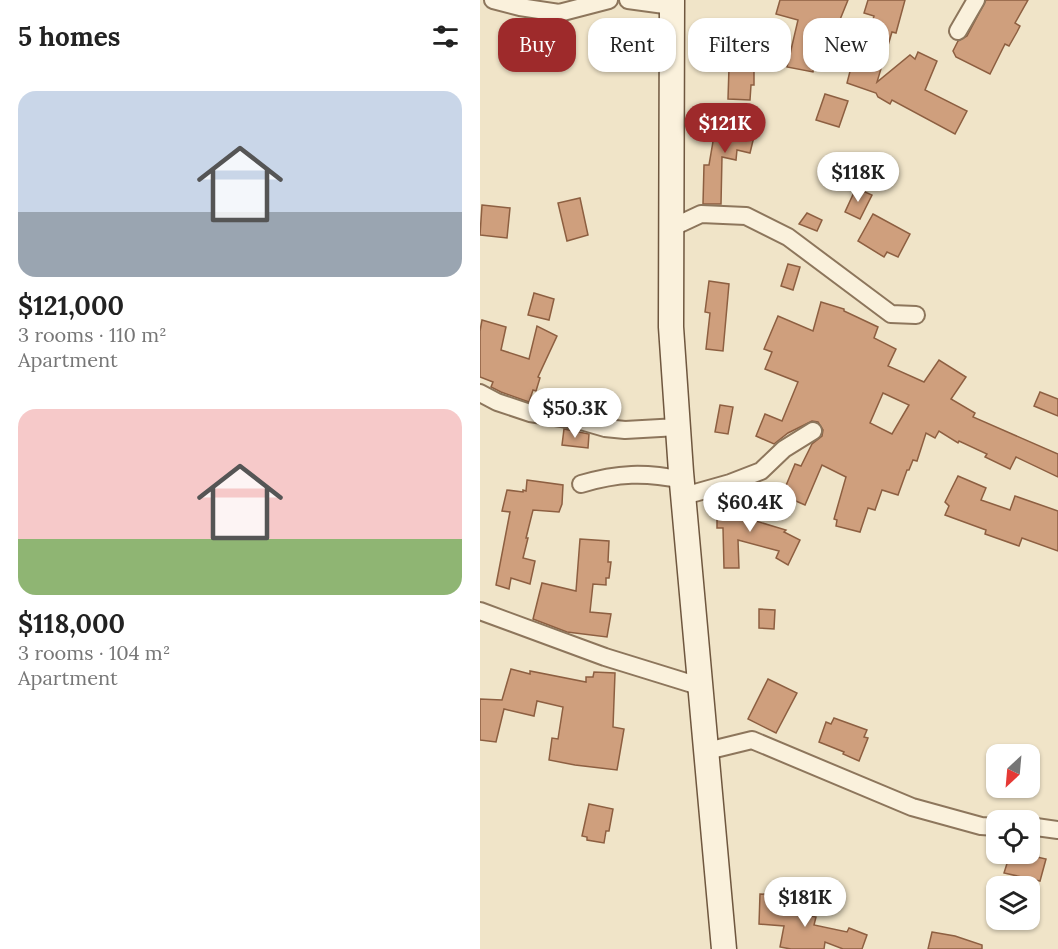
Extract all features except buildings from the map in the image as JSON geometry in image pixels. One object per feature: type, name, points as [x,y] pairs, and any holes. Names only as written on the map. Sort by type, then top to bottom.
[{"type":"main road","points":[[672,3],[671,327],[724,949]]},
{"type":"street","points":[[492,0],[520,8],[559,14],[609,0]]},
{"type":"street","points":[[628,0],[672,3]]},
{"type":"street","points":[[958,30],[976,0]]},
{"type":"street","points":[[671,228],[701,214],[746,216],[788,237],[891,314],[916,315]]},
{"type":"street","points":[[480,393],[497,402],[530,413],[581,421],[605,428],[625,430],[678,427]]},
{"type":"street","points":[[581,484],[620,474],[652,474],[683,488],[730,483],[761,471],[783,449],[813,431]]},
{"type":"street","points":[[480,611],[605,657],[702,687]]},
{"type":"street","points":[[707,751],[752,740],[912,807],[981,826],[986,825]]}]
